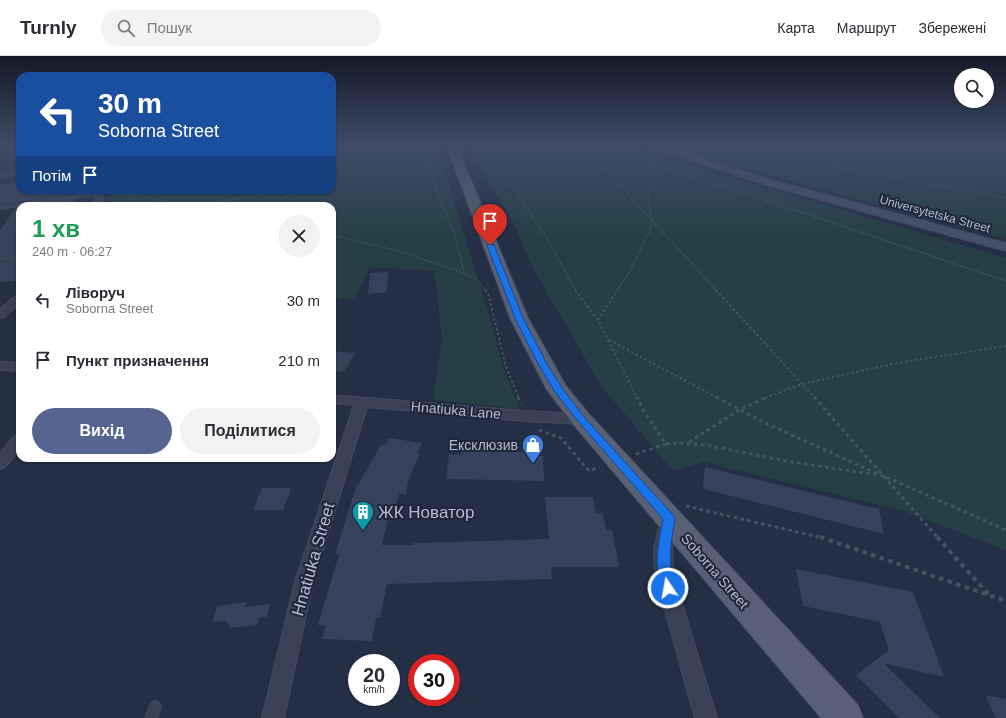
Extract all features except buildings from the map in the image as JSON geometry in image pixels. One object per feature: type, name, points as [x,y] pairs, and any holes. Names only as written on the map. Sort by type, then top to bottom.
[{"type":"main road","name":"Soborna Street","points":[[463,175],[519,318],[554,384],[581,419],[616,459],[674,511],[845,718]]},
{"type":"main road","name":"Universytetska Street","points":[[744,175],[1006,247]]},
{"type":"street","points":[[0,315],[16,301]]},
{"type":"street","points":[[0,366],[16,367]]},
{"type":"street","name":"Hnatiuka Lane","points":[[336,399],[525,416],[581,419]]},
{"type":"street","name":"Hnatiuka Street","points":[[273,718],[304,582],[362,402]]},
{"type":"street","points":[[0,463],[16,444]]},
{"type":"street","points":[[674,511],[663,549],[664,574],[706,718]]},
{"type":"lane","points":[[40,202],[92,194]]},
{"type":"lane","points":[[0,208],[16,206]]},
{"type":"path","points":[[431,175],[453,230],[464,273]]},
{"type":"path","points":[[505,175],[545,235],[572,286],[598,320],[643,410],[666,444]]},
{"type":"path","points":[[611,175],[653,223],[802,384],[990,596]]},
{"type":"path","points":[[598,320],[631,270],[653,223],[648,208],[647,195],[649,187],[657,175]]},
{"type":"path","points":[[687,175],[1006,281]]},
{"type":"path","points":[[878,175],[1006,198]]},
{"type":"path","points":[[118,194],[137,195],[168,202]]},
{"type":"path","points":[[216,202],[265,194]]},
{"type":"path","points":[[277,202],[290,194]]},
{"type":"path","points":[[129,202],[137,195]]},
{"type":"path","points":[[336,236],[392,250],[464,273],[477,280],[488,293],[506,367],[529,427],[561,438],[589,471],[616,459],[631,456],[666,444],[689,442],[770,459],[884,476]]},
{"type":"path","points":[[0,258],[16,257]]},
{"type":"path","points":[[609,340],[739,410],[1006,530]]},
{"type":"path","points":[[689,442],[739,410],[764,398],[802,384],[897,363],[1006,346]]},
{"type":"path","points":[[674,511],[800,531],[839,542],[911,566],[1006,601]]},
{"type":"green space","points":[[336,175],[446,175],[481,288],[504,369],[520,409],[433,400],[442,338],[434,271],[370,267],[355,299],[336,298],[336,202],[110,202],[111,194],[336,194]]},
{"type":"green space","points":[[484,175],[724,175],[1006,258],[1006,550],[901,510],[703,462],[673,471],[601,386],[533,268],[511,218]]},
{"type":"green space","points":[[768,175],[1006,175],[1006,240]]},
{"type":"place","name":"Ексклюзив","points":[[533,464]]},
{"type":"place","name":"ЖК Новатор","points":[[363,532]]},
{"type":"route","points":[[490,245],[519,318],[558,390],[581,419],[669,518],[663,549],[664,574],[668,588]]}]
